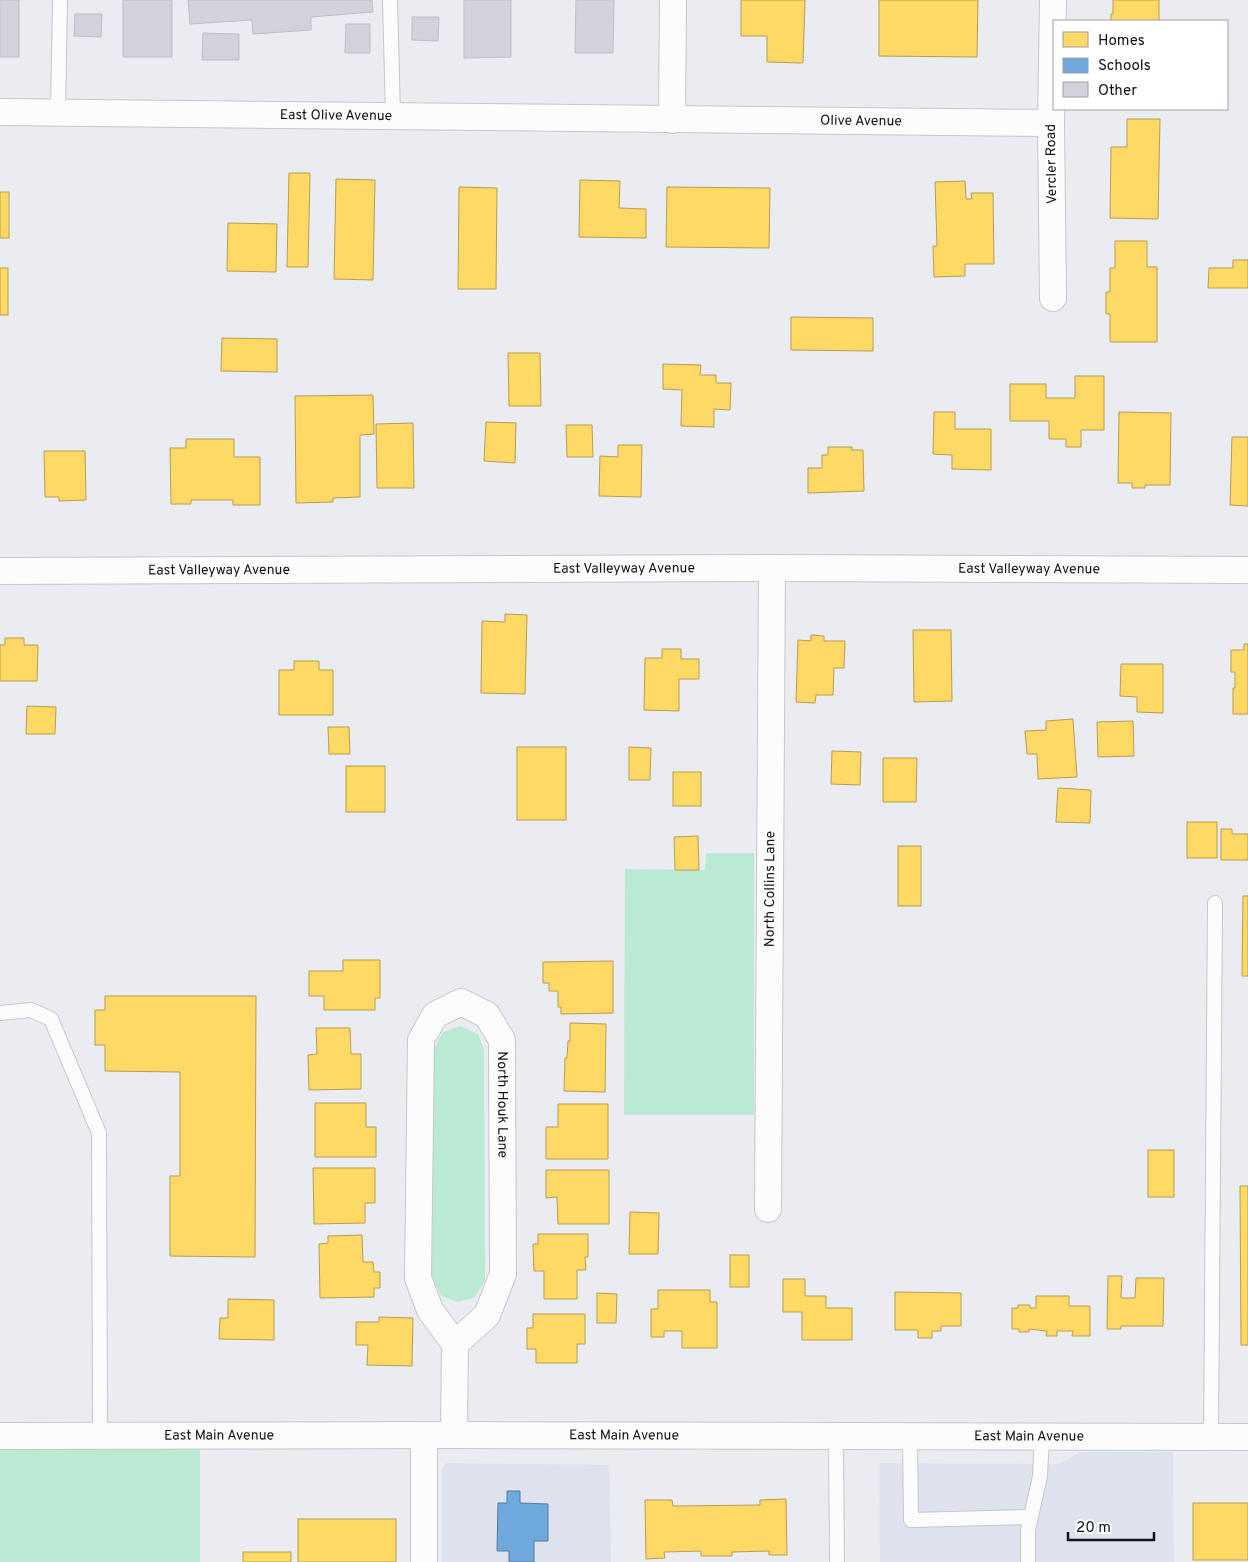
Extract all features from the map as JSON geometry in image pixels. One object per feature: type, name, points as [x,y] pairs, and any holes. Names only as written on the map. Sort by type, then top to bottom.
[{"type":"street","points":[[672,120],[673,0]]},
{"type":"street","name":"Vercler Road","points":[[1053,0],[1051,123],[1053,298]]},
{"type":"street","name":"East Olive Avenue","points":[[0,112],[672,120]]},
{"type":"street","name":"Olive Avenue","points":[[672,120],[1051,123]]},
{"type":"street","name":"East Valleyway Avenue","points":[[0,571],[772,568],[1248,570]]},
{"type":"street","name":"North Collins Lane","points":[[768,1210],[772,568]]},
{"type":"street","name":"North Houk Lane","points":[[461,1002],[487,1014],[502,1040],[503,1274],[488,1314],[455,1344],[430,1310],[418,1278],[421,1040],[434,1015],[461,1002]]},
{"type":"street","points":[[454,1435],[455,1344]]},
{"type":"street","points":[[424,1435],[424,1562]]},
{"type":"street","name":"East Main Avenue","points":[[0,1436],[454,1435],[1248,1438]]},
{"type":"lane","points":[[58,113],[60,0]]},
{"type":"lane","points":[[390,0],[393,116]]},
{"type":"lane","points":[[1211,1437],[1215,903]]},
{"type":"lane","points":[[0,1013],[31,1010],[51,1019],[99,1132],[100,1436]]},
{"type":"lane","points":[[836,1436],[837,1562]]},
{"type":"lane","points":[[910,1436],[911,1520],[1031,1517]]},
{"type":"lane","points":[[1028,1562],[1028,1530],[1040,1476],[1042,1437]]},
{"type":"shaded area","points":[[1080,1452],[1173,1452],[1174,1562],[880,1562],[879,1463],[1060,1464]]},
{"type":"shaded area","points":[[447,1463],[609,1465],[611,1562],[442,1562],[442,1469]]},
{"type":"green space","points":[[706,853],[754,853],[754,1115],[624,1115],[625,869],[705,870]]},
{"type":"green space","points":[[460,1026],[478,1034],[484,1050],[485,1281],[474,1298],[458,1302],[441,1296],[432,1275],[434,1049],[443,1032]]},
{"type":"green space","points":[[200,1443],[200,1562],[0,1562],[0,1446]]},
{"type":"building: Homes","points":[[741,0],[805,0],[803,63],[767,62],[767,36],[741,36]]},
{"type":"building: Homes","points":[[879,0],[978,0],[977,57],[879,56]]},
{"type":"building: Homes","points":[[1113,0],[1159,0],[1159,20],[1111,20],[1111,14],[1113,14]]},
{"type":"building: Homes","points":[[1127,119],[1160,119],[1158,219],[1110,218],[1111,147],[1127,147]]},
{"type":"building: Homes","points":[[289,173],[310,173],[308,267],[287,267]]},
{"type":"building: Homes","points":[[336,179],[375,180],[373,280],[334,279]]},
{"type":"building: Homes","points":[[580,180],[620,181],[619,208],[646,209],[646,238],[579,237]]},
{"type":"building: Homes","points":[[965,181],[966,199],[972,199],[971,193],[993,193],[994,264],[965,264],[965,276],[934,277],[933,246],[937,246],[935,182]]},
{"type":"building: Homes","points":[[459,187],[497,188],[496,289],[458,289]]},
{"type":"building: Homes","points":[[667,187],[770,188],[769,248],[666,247]]},
{"type":"building: Homes","points":[[0,192],[9,192],[9,238],[0,238]]},
{"type":"building: Homes","points":[[228,223],[277,224],[276,272],[227,271]]},
{"type":"building: Homes","points":[[1115,241],[1147,241],[1147,267],[1157,267],[1157,342],[1110,342],[1110,314],[1106,314],[1106,292],[1110,292],[1110,268],[1115,268]]},
{"type":"building: Homes","points":[[1233,260],[1248,260],[1248,288],[1208,288],[1209,268],[1233,268]]},
{"type":"building: Homes","points":[[0,268],[8,268],[8,315],[0,315]]},
{"type":"building: Homes","points":[[791,317],[873,318],[873,351],[791,350]]},
{"type":"building: Homes","points":[[222,338],[277,339],[277,372],[221,371]]},
{"type":"building: Homes","points":[[508,353],[540,353],[541,406],[509,406]]},
{"type":"building: Homes","points":[[663,364],[701,365],[700,375],[716,375],[716,383],[731,383],[730,410],[714,409],[714,427],[681,426],[682,390],[663,389]]},
{"type":"building: Homes","points":[[1075,376],[1104,376],[1104,430],[1081,430],[1081,447],[1066,447],[1066,439],[1049,439],[1049,421],[1010,421],[1010,384],[1046,384],[1046,398],[1075,398]]},
{"type":"building: Homes","points":[[373,395],[374,434],[360,435],[360,497],[333,498],[333,502],[296,503],[295,396]]},
{"type":"building: Homes","points":[[934,412],[955,412],[955,429],[991,429],[991,470],[952,469],[952,455],[933,454]]},
{"type":"building: Homes","points":[[1119,412],[1171,413],[1170,485],[1145,485],[1145,488],[1132,488],[1132,483],[1118,483]]},
{"type":"building: Homes","points":[[486,422],[516,423],[515,463],[484,461]]},
{"type":"building: Homes","points":[[413,423],[414,488],[377,488],[376,424]]},
{"type":"building: Homes","points":[[566,425],[592,425],[593,457],[567,457]]},
{"type":"building: Homes","points":[[1232,437],[1248,437],[1248,506],[1230,505]]},
{"type":"building: Homes","points":[[186,439],[234,439],[234,457],[260,457],[260,505],[233,505],[233,500],[191,500],[191,504],[171,504],[170,448],[186,448]]},
{"type":"building: Homes","points":[[618,445],[642,445],[641,497],[599,496],[600,456],[618,457]]},
{"type":"building: Homes","points":[[828,447],[852,447],[852,450],[863,450],[864,491],[808,493],[808,468],[822,468],[822,455],[828,455]]},
{"type":"building: Homes","points":[[44,451],[85,451],[86,500],[59,501],[59,497],[45,497]]},
{"type":"building: Homes","points":[[505,614],[527,615],[525,694],[481,693],[482,621],[505,622]]},
{"type":"building: Homes","points":[[913,630],[951,630],[952,701],[914,702]]},
{"type":"building: Homes","points":[[811,635],[824,636],[824,641],[845,641],[844,668],[834,668],[833,695],[816,695],[815,703],[796,702],[798,640],[811,641]]},
{"type":"building: Homes","points":[[5,638],[24,638],[24,645],[38,645],[37,681],[0,681],[0,645],[5,645]]},
{"type":"building: Homes","points":[[1244,644],[1248,644],[1248,714],[1233,714],[1235,672],[1231,672],[1231,650],[1244,650]]},
{"type":"building: Homes","points":[[662,649],[681,649],[681,659],[699,659],[699,679],[679,679],[679,711],[644,710],[645,658],[662,658]]},
{"type":"building: Homes","points":[[294,661],[319,661],[319,670],[333,670],[333,715],[279,715],[279,670],[294,670]]},
{"type":"building: Homes","points":[[1121,664],[1163,664],[1163,713],[1137,712],[1137,697],[1120,696]]},
{"type":"building: Homes","points":[[27,706],[56,707],[55,734],[26,734]]},
{"type":"building: Homes","points":[[1073,719],[1077,777],[1038,779],[1037,754],[1027,754],[1025,731],[1046,730],[1046,721]]},
{"type":"building: Homes","points":[[1133,721],[1134,756],[1098,757],[1097,722]]},
{"type":"building: Homes","points":[[328,727],[349,727],[350,754],[329,754]]},
{"type":"building: Homes","points":[[517,747],[566,747],[566,820],[517,820]]},
{"type":"building: Homes","points":[[629,747],[651,748],[650,780],[629,780]]},
{"type":"building: Homes","points":[[832,751],[861,752],[860,785],[831,784]]},
{"type":"building: Homes","points":[[883,758],[917,758],[916,802],[883,802]]},
{"type":"building: Homes","points":[[346,766],[385,766],[385,812],[346,812]]},
{"type":"building: Homes","points":[[673,772],[701,772],[701,806],[673,806]]},
{"type":"building: Homes","points":[[1058,788],[1091,790],[1090,823],[1056,822]]},
{"type":"building: Homes","points":[[1187,822],[1217,822],[1217,858],[1187,858]]},
{"type":"building: Homes","points":[[1221,829],[1232,829],[1232,834],[1248,834],[1248,860],[1221,860]]},
{"type":"building: Homes","points":[[698,836],[699,870],[675,870],[674,837]]},
{"type":"building: Homes","points":[[898,846],[921,846],[921,906],[898,906]]},
{"type":"building: Homes","points":[[1243,896],[1248,896],[1248,976],[1242,976]]},
{"type":"building: Homes","points":[[343,960],[380,960],[380,998],[375,998],[375,1010],[324,1010],[324,996],[309,996],[309,971],[343,971]]},
{"type":"building: Homes","points":[[613,961],[613,1013],[561,1014],[561,1007],[558,1007],[558,991],[549,991],[549,983],[543,983],[543,962]]},
{"type":"building: Homes","points":[[105,996],[256,996],[255,1257],[170,1256],[170,1176],[180,1176],[180,1072],[105,1071],[105,1045],[95,1045],[95,1010],[105,1010]]},
{"type":"building: Homes","points":[[570,1023],[606,1024],[605,1092],[564,1091],[565,1058],[567,1058],[568,1041],[570,1041]]},
{"type":"building: Homes","points":[[316,1028],[350,1028],[351,1054],[361,1054],[361,1089],[309,1090],[308,1055],[317,1054]]},
{"type":"building: Homes","points":[[315,1103],[366,1103],[366,1127],[376,1127],[376,1157],[315,1157]]},
{"type":"building: Homes","points":[[558,1104],[608,1104],[608,1159],[546,1159],[546,1127],[558,1127]]},
{"type":"building: Homes","points":[[1148,1150],[1174,1150],[1174,1197],[1148,1197]]},
{"type":"building: Homes","points":[[313,1168],[375,1168],[375,1203],[365,1203],[365,1223],[314,1224]]},
{"type":"building: Homes","points":[[546,1170],[609,1170],[609,1224],[558,1224],[557,1197],[546,1198]]},
{"type":"building: Homes","points":[[1240,1186],[1248,1186],[1248,1345],[1241,1345]]},
{"type":"building: Homes","points":[[630,1212],[659,1213],[658,1254],[629,1254]]},
{"type":"building: Homes","points":[[538,1234],[588,1234],[588,1257],[585,1257],[586,1270],[577,1270],[577,1299],[544,1299],[544,1271],[534,1271],[533,1244],[538,1244]]},
{"type":"building: Homes","points":[[362,1235],[363,1262],[373,1262],[374,1272],[380,1272],[380,1288],[374,1288],[374,1297],[320,1298],[319,1244],[328,1243],[328,1236]]},
{"type":"building: Homes","points":[[730,1255],[749,1255],[749,1287],[730,1287]]},
{"type":"building: Homes","points":[[1108,1276],[1122,1276],[1121,1298],[1135,1298],[1136,1278],[1164,1278],[1163,1326],[1121,1326],[1121,1329],[1107,1329]]},
{"type":"building: Homes","points":[[783,1279],[805,1279],[805,1296],[826,1296],[826,1308],[852,1308],[852,1340],[802,1340],[802,1312],[783,1312]]},
{"type":"building: Homes","points":[[658,1290],[710,1290],[710,1302],[717,1302],[717,1348],[682,1348],[682,1331],[664,1331],[664,1337],[651,1337],[651,1309],[658,1309]]},
{"type":"building: Homes","points":[[895,1292],[961,1293],[961,1326],[941,1326],[941,1331],[932,1331],[932,1338],[918,1338],[918,1330],[895,1330]]},
{"type":"building: Homes","points":[[597,1293],[617,1294],[616,1323],[597,1323]]},
{"type":"building: Homes","points":[[1036,1296],[1069,1296],[1069,1306],[1090,1306],[1090,1336],[1072,1336],[1073,1331],[1057,1331],[1057,1336],[1046,1336],[1047,1331],[1029,1329],[1029,1332],[1019,1332],[1019,1329],[1012,1329],[1012,1308],[1018,1308],[1018,1305],[1030,1305],[1030,1308],[1036,1308]]},
{"type":"building: Homes","points":[[228,1299],[274,1300],[274,1340],[219,1339],[220,1318],[228,1318]]},
{"type":"building: Homes","points":[[533,1314],[585,1314],[585,1344],[577,1344],[577,1363],[536,1363],[536,1349],[527,1349],[527,1328],[533,1328]]},
{"type":"building: Homes","points":[[379,1317],[413,1318],[412,1366],[367,1365],[368,1345],[356,1345],[356,1322],[379,1322]]},
{"type":"building: Homes","points":[[786,1499],[787,1555],[769,1555],[769,1551],[732,1552],[732,1556],[701,1556],[701,1551],[664,1552],[665,1558],[646,1559],[645,1500],[672,1500],[673,1506],[760,1505],[760,1500]]},
{"type":"building: Homes","points":[[1193,1503],[1248,1503],[1248,1560],[1193,1560]]},
{"type":"building: Homes","points":[[298,1519],[396,1519],[396,1562],[298,1562]]},
{"type":"building: Homes","points":[[243,1552],[291,1552],[291,1562],[243,1562]]},
{"type":"building: Schools","points":[[507,1491],[520,1491],[520,1503],[548,1504],[548,1541],[534,1541],[534,1562],[509,1562],[509,1551],[497,1551],[498,1503],[507,1503]]},
{"type":"building: Other","points":[[0,0],[19,0],[19,57],[0,57]]},
{"type":"building: Other","points":[[123,0],[172,0],[172,57],[123,57]]},
{"type":"building: Other","points":[[188,0],[372,0],[373,12],[311,17],[311,30],[253,34],[252,20],[190,24]]},
{"type":"building: Other","points":[[464,0],[511,0],[511,57],[464,58]]},
{"type":"building: Other","points":[[576,0],[614,0],[613,53],[575,53]]},
{"type":"building: Other","points":[[75,14],[102,14],[101,37],[74,36]]},
{"type":"building: Other","points":[[412,17],[439,17],[438,41],[412,40]]},
{"type":"building: Other","points":[[346,24],[370,24],[370,53],[345,53]]},
{"type":"building: Other","points":[[203,33],[239,34],[239,60],[202,60]]}]
